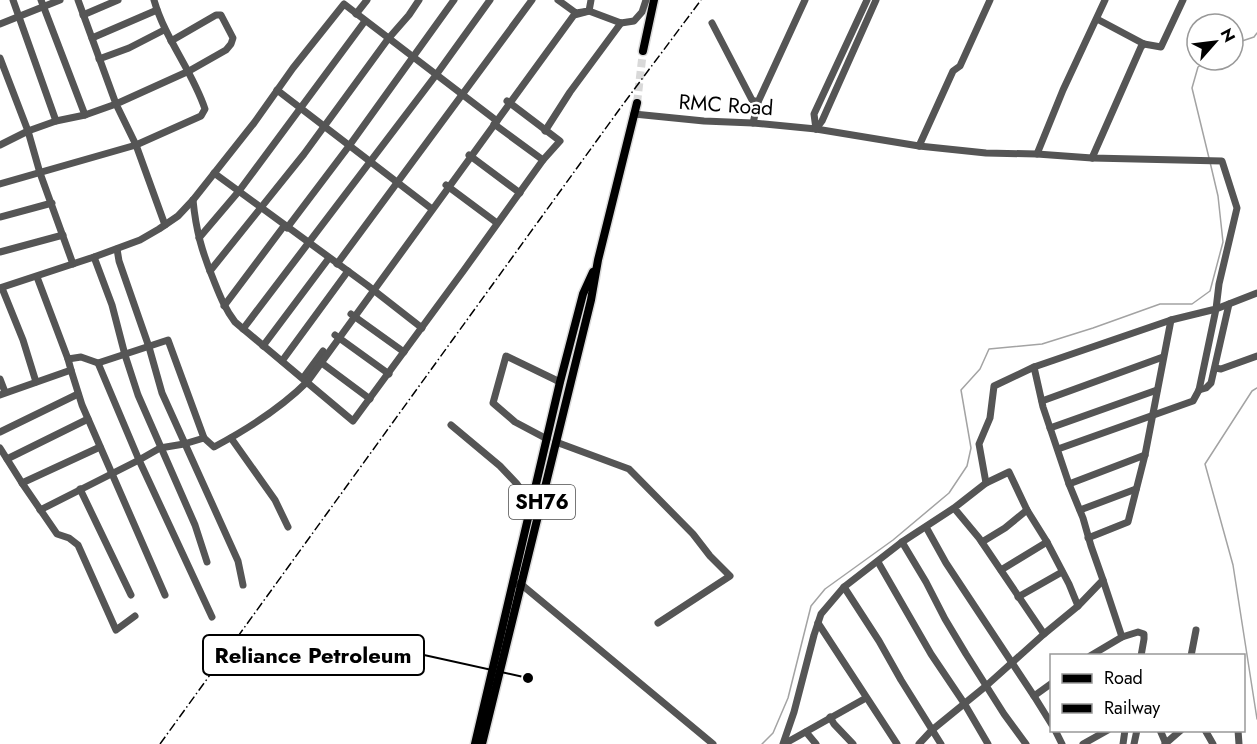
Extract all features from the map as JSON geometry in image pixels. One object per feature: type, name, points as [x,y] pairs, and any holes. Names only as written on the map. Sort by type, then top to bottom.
[{"type":"main road","points":[[643,51],[654,0]]},
{"type":"main road","name":"SH76","points":[[482,744],[517,584],[557,438],[591,300],[597,260],[637,103]]},
{"type":"main road","points":[[475,744],[517,584],[531,504],[560,382],[583,294],[597,260]]},
{"type":"main road","points":[[548,435],[557,438]]},
{"type":"street","points":[[13,0],[56,121]]},
{"type":"street","points":[[0,24],[42,3],[60,0]]},
{"type":"street","points":[[78,0],[116,104],[136,145],[165,225]]},
{"type":"street","points":[[83,15],[118,0]]},
{"type":"street","points":[[0,184],[136,145],[201,116],[205,109],[189,71],[164,30],[154,0]]},
{"type":"street","points":[[356,14],[367,0]]},
{"type":"street","points":[[210,271],[261,210],[419,0]]},
{"type":"street","points":[[224,306],[350,146],[454,0]]},
{"type":"street","points":[[243,329],[436,75],[490,0]]},
{"type":"street","points":[[337,264],[532,0]]},
{"type":"street","points":[[558,0],[576,13],[589,11],[621,23],[634,21],[642,12],[646,0]]},
{"type":"street","points":[[589,11],[591,0]]},
{"type":"street","points":[[753,123],[758,102],[805,0]]},
{"type":"street","points":[[816,129],[876,0]]},
{"type":"street","points":[[919,146],[953,72],[960,66],[990,0]]},
{"type":"street","points":[[1037,154],[1063,90],[1105,0]]},
{"type":"street","points":[[1097,19],[1144,44],[1161,47],[1184,0]]},
{"type":"street","points":[[816,129],[813,114],[864,1]]},
{"type":"street","points":[[42,3],[85,115]]},
{"type":"street","points":[[36,382],[23,340],[1,288],[140,240],[178,216],[254,123],[312,43],[344,4],[543,160]]},
{"type":"street","points":[[92,38],[157,10]]},
{"type":"street","points":[[68,359],[81,357],[98,363],[168,340],[204,438],[214,447],[279,406],[294,395],[306,380],[573,10]]},
{"type":"street","points":[[508,102],[574,15],[589,11]]},
{"type":"street","points":[[0,145],[28,131],[56,121],[85,115],[116,104],[189,71],[226,50],[232,38],[221,15],[216,15],[171,42]]},
{"type":"street","points":[[199,238],[238,192],[364,21]]},
{"type":"street","points":[[546,131],[570,92],[621,23]]},
{"type":"street","points":[[712,23],[752,100],[758,102]]},
{"type":"street","points":[[99,59],[129,48],[164,30]]},
{"type":"street","points":[[1092,159],[1144,44]]},
{"type":"street","points":[[0,58],[28,131],[40,173],[73,264]]},
{"type":"street","points":[[277,90],[431,208]]},
{"type":"street","points":[[192,200],[199,238],[210,271],[224,306],[235,322],[353,421],[543,160],[560,141],[508,102]]},
{"type":"street","name":"RMC Road","points":[[634,114],[816,129],[919,146],[986,153],[1037,154],[1092,159],[1222,161],[1237,208],[1219,284],[1216,309]]},
{"type":"street","points":[[469,156],[520,193]]},
{"type":"street","points":[[213,175],[422,328]]},
{"type":"street","points":[[447,186],[497,223]]},
{"type":"street","points":[[0,217],[52,202]]},
{"type":"street","points":[[0,252],[63,236]]},
{"type":"street","points":[[117,249],[162,393],[238,561],[243,585]]},
{"type":"street","points":[[94,257],[112,305],[138,395],[195,525],[207,562]]},
{"type":"street","points":[[328,259],[346,273]]},
{"type":"street","points":[[263,346],[328,259]]},
{"type":"street","points":[[282,361],[346,273]]},
{"type":"street","points":[[37,277],[88,419],[165,595]]},
{"type":"street","points":[[986,483],[979,444],[990,418],[994,386],[1034,367],[1171,320],[1216,309],[1257,293]]},
{"type":"street","points":[[1199,390],[1211,383],[1229,304]]},
{"type":"street","points":[[1058,449],[1193,400],[1199,390],[1216,309]]},
{"type":"street","points":[[352,315],[404,352]]},
{"type":"street","points":[[1088,538],[1128,522],[1145,455],[1171,320]]},
{"type":"street","points":[[337,336],[389,374]]},
{"type":"street","points":[[548,435],[515,422],[493,403],[506,356],[560,382]]},
{"type":"street","points":[[1215,368],[1221,369],[1257,356]]},
{"type":"street","points":[[1042,401],[1164,357]]},
{"type":"street","points":[[319,361],[370,399]]},
{"type":"street","points":[[98,363],[139,460],[212,617]]},
{"type":"street","points":[[1034,367],[1050,428],[1122,637]]},
{"type":"street","points":[[0,379],[2,394],[71,370]]},
{"type":"street","points":[[1050,428],[1157,390]]},
{"type":"street","points":[[0,432],[78,394]]},
{"type":"street","points":[[7,459],[88,419]]},
{"type":"street","points":[[451,425],[500,466],[531,504]]},
{"type":"street","points":[[40,510],[160,448],[204,438]]},
{"type":"street","points":[[231,438],[275,500],[288,527]]},
{"type":"street","points":[[557,438],[629,469],[693,534],[730,576],[658,623]]},
{"type":"street","points":[[22,483],[100,447]]},
{"type":"street","points":[[0,448],[57,534],[69,538],[78,545],[116,630],[135,616]]},
{"type":"street","points":[[1069,484],[1145,455]]},
{"type":"street","points":[[783,744],[821,614],[844,587],[902,542],[954,508],[986,483],[1009,472],[1078,606]]},
{"type":"street","points":[[80,489],[131,595]]},
{"type":"street","points":[[1080,510],[1136,489]]},
{"type":"street","points":[[954,508],[982,542],[1044,634]]},
{"type":"street","points":[[982,542],[1005,528],[1027,510]]},
{"type":"street","points":[[926,526],[946,563],[1050,720]]},
{"type":"street","points":[[902,542],[986,686],[1026,744]]},
{"type":"street","points":[[1001,570],[1047,542]]},
{"type":"street","points":[[878,562],[931,654],[988,744]]},
{"type":"street","points":[[1018,597],[1062,572]]},
{"type":"street","points":[[919,744],[932,730],[1078,606],[1103,580]]},
{"type":"street","points":[[517,584],[713,744]]},
{"type":"street","points":[[844,587],[941,744]]},
{"type":"street","points":[[818,623],[897,744]]},
{"type":"street","points":[[1191,654],[1196,630]]},
{"type":"street","points":[[1093,654],[1122,637],[1138,632],[1144,634],[1141,654]]},
{"type":"street","points":[[1034,696],[1050,684]]},
{"type":"street","points":[[783,744],[866,698]]},
{"type":"street","points":[[830,717],[853,744]]},
{"type":"street","points":[[806,732],[816,744]]},
{"type":"street","points":[[1083,744],[1104,732]]},
{"type":"street","points":[[1165,744],[1179,732]]},
{"type":"waterway","points":[[1245,40],[1254,37],[1257,33]]},
{"type":"waterway","points":[[1197,72],[1192,88],[1209,158]]},
{"type":"waterway","points":[[762,744],[773,733],[788,698],[811,606],[825,589],[893,540],[949,493],[967,466],[971,448],[961,390],[980,369],[989,349],[1042,344],[1160,304],[1192,304],[1210,291],[1223,242],[1218,196],[1210,162]]},
{"type":"waterway","points":[[1257,388],[1252,391],[1205,464],[1233,565],[1257,719]]},
{"type":"tunnel","points":[[637,103],[643,51]]},
{"type":"railway","points":[[160,744],[701,0]]},
{"type":"place","name":"Reliance Petroleum","points":[[528,678]]}]
